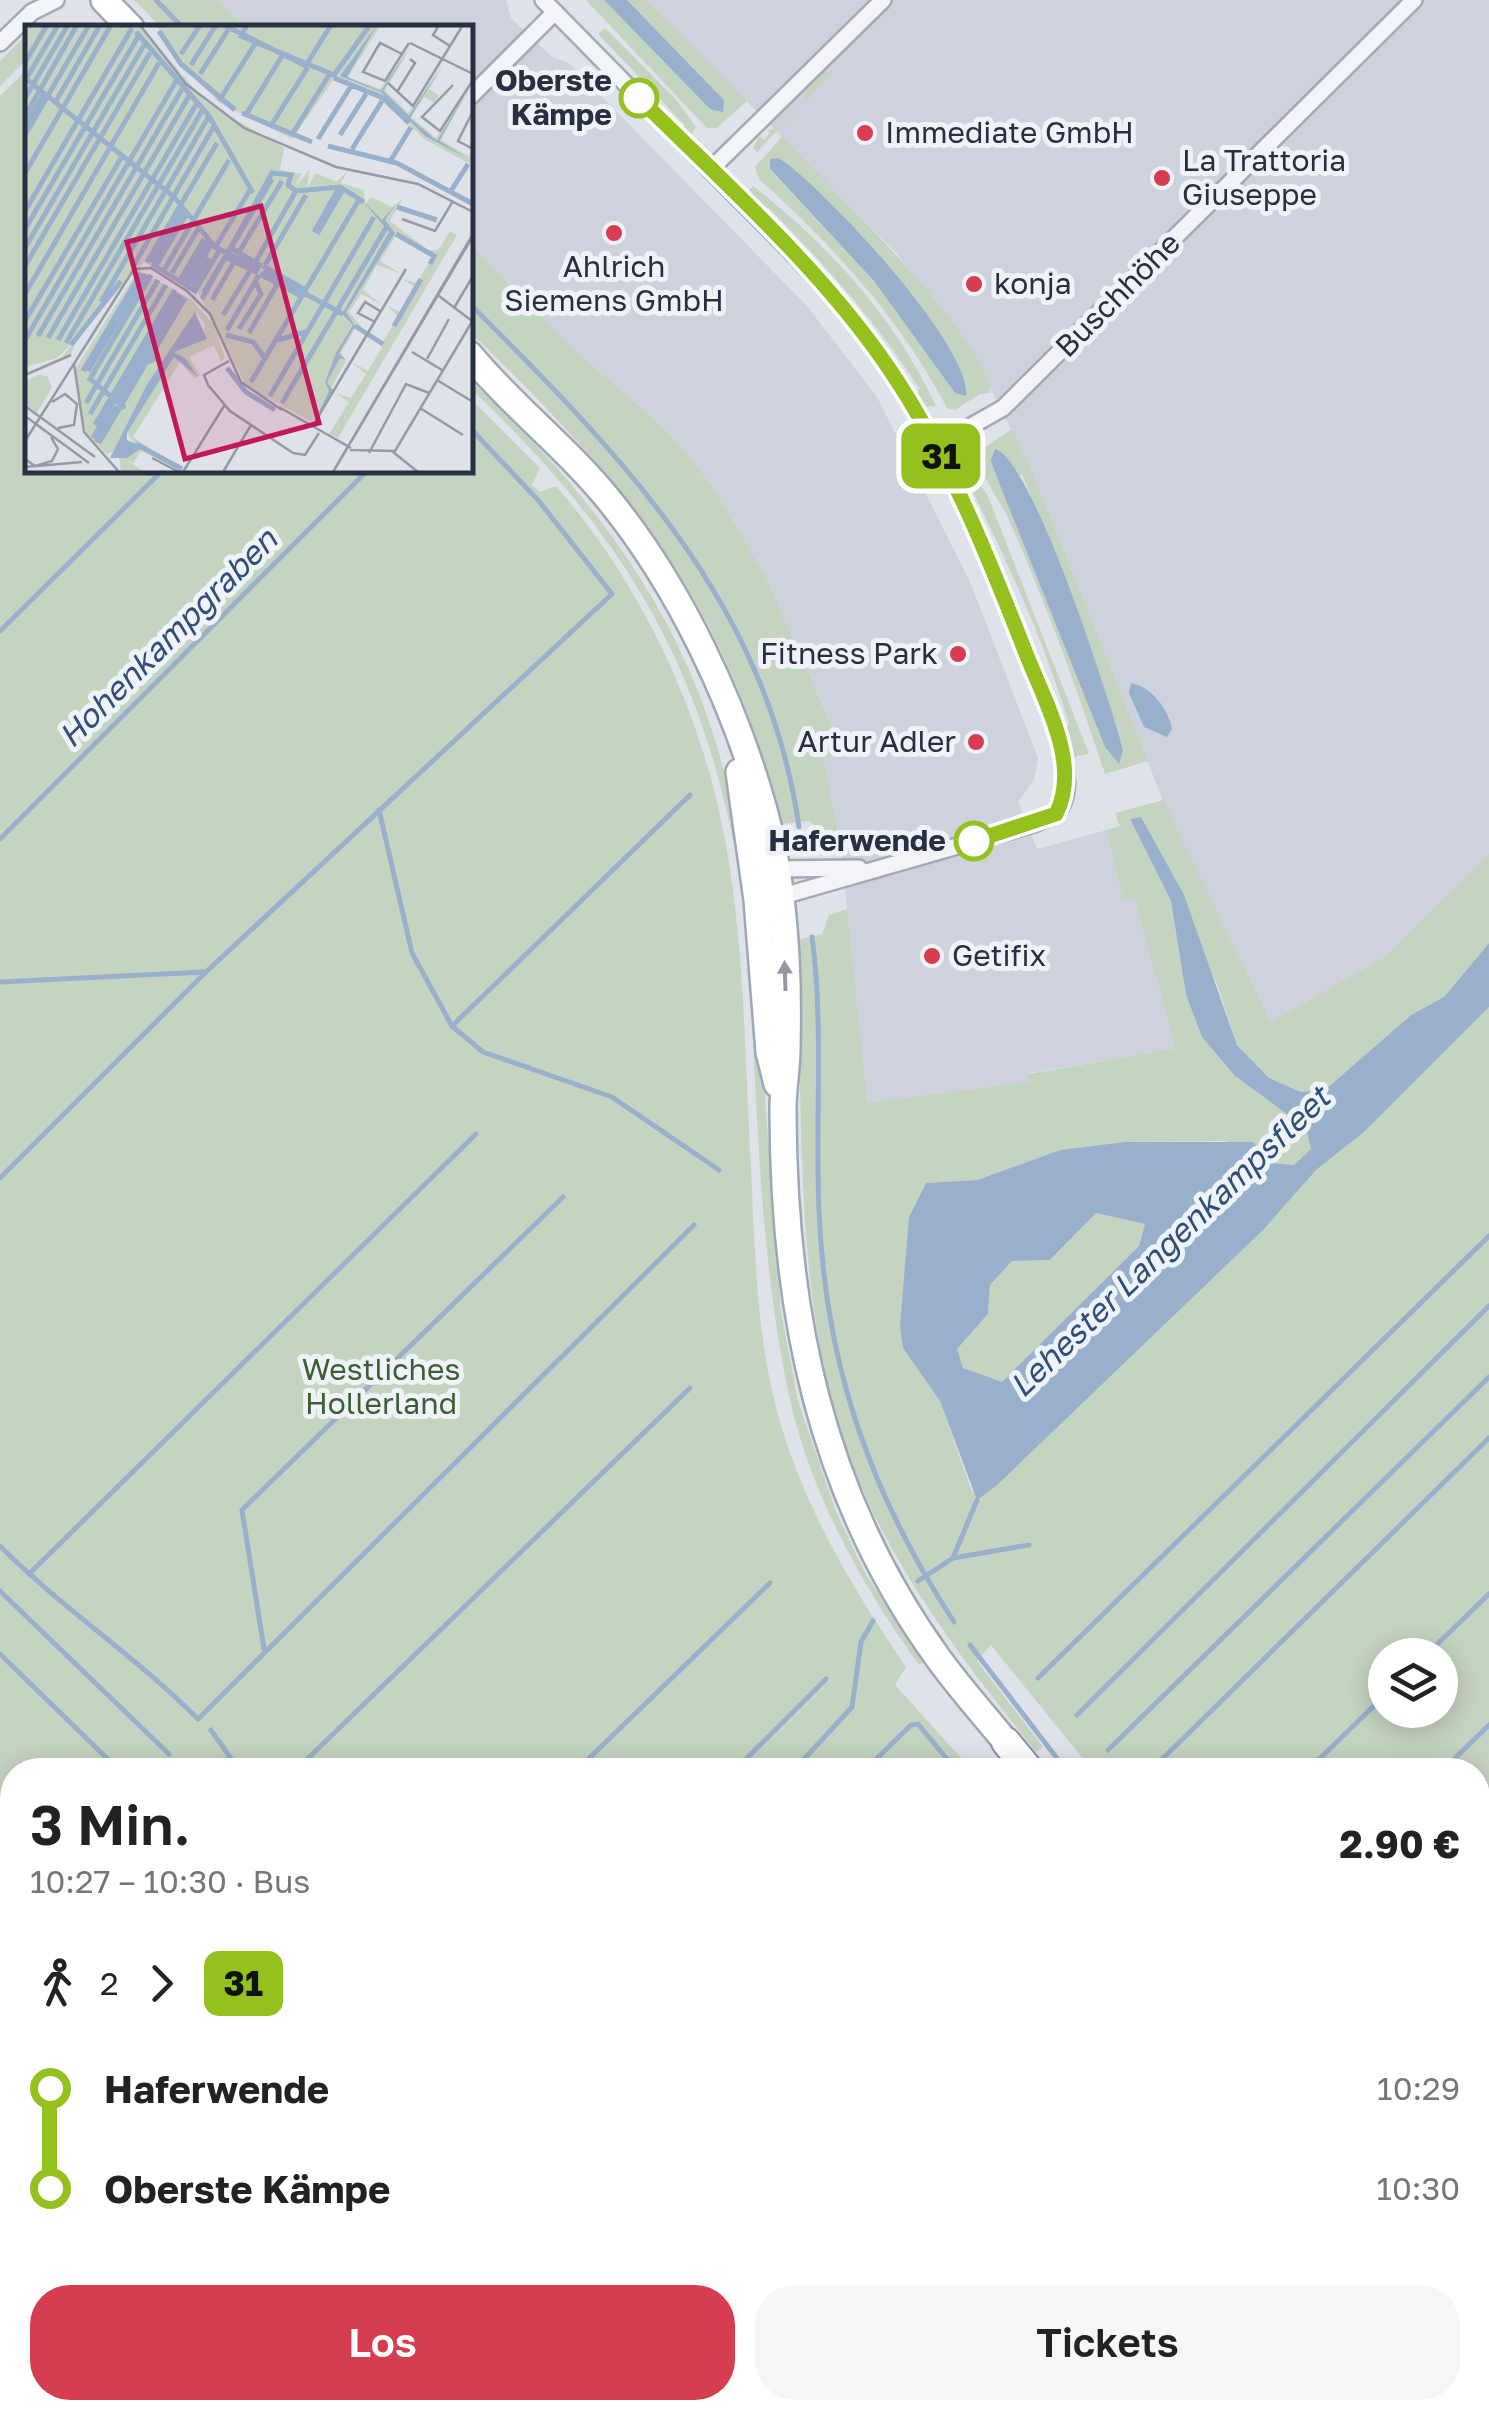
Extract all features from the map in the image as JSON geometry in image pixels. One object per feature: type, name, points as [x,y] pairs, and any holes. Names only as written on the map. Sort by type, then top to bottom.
[{"type":"highway","points":[[1006,1742],[1019,1758]]},
{"type":"main road","points":[[104,0],[129,25]]},
{"type":"main road","points":[[472,358],[608,498],[655,561],[697,640],[730,720],[769,899],[788,1047],[783,1108],[795,1295],[803,1355],[823,1435],[854,1514],[904,1606],[938,1658],[1006,1742]]},
{"type":"street","points":[[0,43],[35,6],[56,0]]},
{"type":"street","points":[[710,170],[883,0]]},
{"type":"street","name":"Buschhöhe","points":[[936,446],[1003,408],[1414,0]]},
{"type":"street","points":[[472,94],[549,6],[841,305],[890,370],[936,446],[1047,706],[1067,771],[1066,793],[1056,814],[1034,824],[769,899]]},
{"type":"street","points":[[765,869],[868,869]]},
{"type":"shaded area","points":[[216,0],[506,0],[511,18],[552,57],[569,63],[807,306],[877,397],[969,579],[1038,758],[1034,780],[1018,802],[1037,849],[1107,830],[1122,897],[1134,896],[1177,1048],[1029,1073],[1031,1082],[866,1104],[841,847],[822,757],[844,752],[766,577],[712,485],[667,431],[572,347],[472,246],[472,25],[244,25]]},
{"type":"shaded area","points":[[647,0],[1489,0],[1489,853],[1384,957],[1271,1022],[1166,808],[1027,459],[973,356],[897,254]]},
{"type":"green space","points":[[134,0],[216,0],[244,25],[159,25]]},
{"type":"green space","points":[[586,0],[604,0],[710,109],[724,100],[627,0],[647,0],[747,101],[717,128],[707,128]]},
{"type":"green space","points":[[605,28],[677,101],[696,127],[692,134],[684,132],[684,124],[598,34]]},
{"type":"green space","points":[[25,36],[25,61],[0,86],[0,61]]},
{"type":"green space","name":"Westliches Hollerland","points":[[25,71],[25,472],[472,472],[472,400],[540,468],[532,485],[540,492],[556,486],[587,524],[642,609],[685,700],[716,796],[726,845],[741,966],[758,1291],[777,1411],[800,1479],[831,1544],[906,1667],[895,1685],[961,1758],[0,1758],[0,96]]},
{"type":"green space","points":[[834,71],[757,152],[753,148],[759,136],[764,140],[770,133],[767,130],[778,128],[804,102],[805,91],[824,72]]},
{"type":"green space","points":[[782,137],[936,301],[983,369],[990,393],[980,394],[955,410],[947,408],[887,314],[813,230],[759,179],[755,167]],"holes":[[[779,158],[873,249],[955,393],[874,281],[770,170]]]},
{"type":"green space","points":[[753,186],[808,233],[858,285],[901,343],[936,406],[923,407],[917,397],[919,388],[902,363],[829,272],[769,208],[757,207],[745,195]]},
{"type":"green space","points":[[472,246],[572,347],[667,431],[712,485],[766,577],[844,753],[823,758],[841,847],[815,839],[819,829],[809,821],[782,824],[759,746],[732,676],[701,612],[625,498],[472,334]]},
{"type":"green space","points":[[472,382],[582,498],[628,559],[667,624],[698,692],[722,764],[739,842],[747,925],[715,765],[691,695],[661,630],[625,567],[581,507],[472,390]]},
{"type":"green space","points":[[1012,429],[1148,761],[1105,774],[1048,614],[1009,520],[981,467],[978,452]],"holes":[[[1022,474],[1076,609],[1123,750],[1105,747],[1001,488]]]},
{"type":"green space","points":[[970,473],[987,494],[1089,754],[1074,757],[1063,729],[1069,724],[1036,631],[967,480],[960,479]]},
{"type":"green space","points":[[1163,800],[1271,1022],[1384,957],[1489,853],[1489,943],[1444,997],[1411,1015],[1325,1090],[1301,1092],[1269,1078],[1237,1045],[1218,987],[1141,818],[1130,819],[1171,901],[1186,995],[1202,1037],[1235,1076],[1306,1128],[1311,1149],[1294,1165],[1269,1163],[1225,1141],[1124,1142],[1060,1150],[977,1180],[926,1183],[903,1348],[940,1401],[972,1492],[1221,1269],[1316,1170],[1364,1132],[1489,1007],[1489,1758],[1082,1758],[991,1645],[977,1661],[1043,1747],[1036,1752],[923,1600],[856,1475],[825,1372],[807,1250],[797,940],[822,934],[829,915],[847,909],[867,1103],[1030,1082],[1028,1074],[1176,1048],[1134,897],[1122,898],[1107,830],[1120,826],[1115,813]]},
{"type":"green space","points":[[747,940],[753,940],[781,1311],[798,1401],[836,1512],[865,1573],[923,1662],[919,1665],[841,1539],[811,1471],[790,1400],[765,1229]]},
{"type":"green space","points":[[1096,1213],[1146,1224],[1139,1246],[1002,1383],[963,1368],[957,1349],[988,1314],[990,1285],[1012,1261],[1050,1260]]},
{"type":"water","points":[[604,0],[627,0],[724,100],[723,112],[710,109]]},
{"type":"water","points":[[779,158],[859,233],[921,307],[962,373],[966,396],[955,393],[874,281],[770,169],[770,159]]},
{"type":"water","points":[[995,449],[1011,463],[1030,494],[1069,586],[1123,750],[1119,764],[1105,747],[1001,488],[991,461]]},
{"type":"water","points":[[1131,683],[1146,689],[1163,707],[1172,729],[1167,737],[1144,727],[1129,693]]},
{"type":"water","points":[[1141,817],[1184,895],[1237,1045],[1269,1078],[1301,1092],[1325,1090],[1411,1015],[1444,997],[1489,943],[1489,1007],[1364,1132],[1316,1170],[1263,1230],[977,1500],[940,1401],[903,1348],[900,1327],[909,1217],[926,1183],[977,1180],[1060,1150],[1124,1142],[1253,1142],[1269,1163],[1294,1165],[1311,1149],[1306,1128],[1235,1076],[1202,1037],[1186,995],[1171,901],[1130,819]],"holes":[[[1096,1213],[1145,1224],[1139,1246],[1002,1382],[963,1368],[957,1349],[988,1314],[990,1285],[1012,1261],[1050,1260]]]},
{"type":"waterway","name":"Lehester Langenkampsfleet","points":[[156,0],[180,25]]},
{"type":"waterway","name":"Lehester Langenkampsfleet","points":[[472,306],[581,418],[632,477],[680,538],[721,603],[755,672],[782,746],[799,827]]},
{"type":"waterway","points":[[0,1178],[207,971],[612,594],[538,500],[472,430]]},
{"type":"waterway","points":[[0,631],[161,472]]},
{"type":"waterway","name":"Hohenkampgraben","points":[[0,839],[366,472]]},
{"type":"waterway","points":[[452,1026],[690,795]]},
{"type":"waterway","points":[[379,810],[412,953],[452,1026],[483,1052],[612,1097],[719,1170]]},
{"type":"waterway","name":"Lehester Langenkampsfleet","points":[[812,937],[818,1005],[819,1210],[831,1321],[842,1374],[876,1476],[924,1574],[954,1622]]},
{"type":"waterway","points":[[0,982],[204,972]]},
{"type":"waterway","points":[[29,1574],[476,1134]]},
{"type":"waterway","points":[[264,1649],[242,1510],[563,1197]]},
{"type":"waterway","points":[[198,1719],[694,1225]]},
{"type":"waterway","points":[[1038,1678],[1489,1236]]},
{"type":"waterway","points":[[1077,1715],[1489,1306]]},
{"type":"waterway","points":[[1108,1750],[1489,1377]]},
{"type":"waterway","points":[[308,1758],[690,1388]]},
{"type":"waterway","points":[[1163,1758],[1489,1438]]},
{"type":"waterway","name":"Lehester Langenkampsfleet","points":[[918,1581],[953,1558],[977,1500]]},
{"type":"waterway","points":[[953,1558],[1029,1545]]},
{"type":"waterway","points":[[0,1546],[197,1718]]},
{"type":"waterway","points":[[589,1758],[770,1583]]},
{"type":"waterway","points":[[0,1591],[169,1754]]},
{"type":"waterway","points":[[1444,1638],[1489,1594]]},
{"type":"waterway","points":[[805,1758],[852,1707],[861,1642],[873,1621]]},
{"type":"waterway","points":[[970,1645],[1057,1758]]},
{"type":"waterway","points":[[0,1654],[107,1758]]},
{"type":"waterway","points":[[747,1758],[826,1679]]},
{"type":"waterway","points":[[1320,1758],[1368,1712]]},
{"type":"waterway","points":[[877,1758],[911,1725],[918,1724],[946,1758]]},
{"type":"waterway","points":[[1455,1758],[1489,1725]]},
{"type":"waterway","points":[[211,1730],[231,1758]]},
{"type":"bus line","name":"31","points":[[639,98],[841,305],[890,370],[936,446],[986,555],[1047,706],[1067,771],[1066,793],[1056,814],[974,841]]},
{"type":"place","name":"Oberste Kämpe","points":[[639,98]]},
{"type":"place","name":"Immediate GmbH","points":[[865,133]]},
{"type":"place","name":"La Trattoria Giuseppe","points":[[1162,178]]},
{"type":"place","name":"Ahlrich Siemens GmbH","points":[[614,233]]},
{"type":"place","name":"konja","points":[[974,284]]},
{"type":"place","name":"Fitness Park","points":[[958,654]]},
{"type":"place","name":"Artur Adler","points":[[976,742]]},
{"type":"place","name":"Haferwende","points":[[974,841]]},
{"type":"place","name":"Getifix","points":[[932,956]]}]
